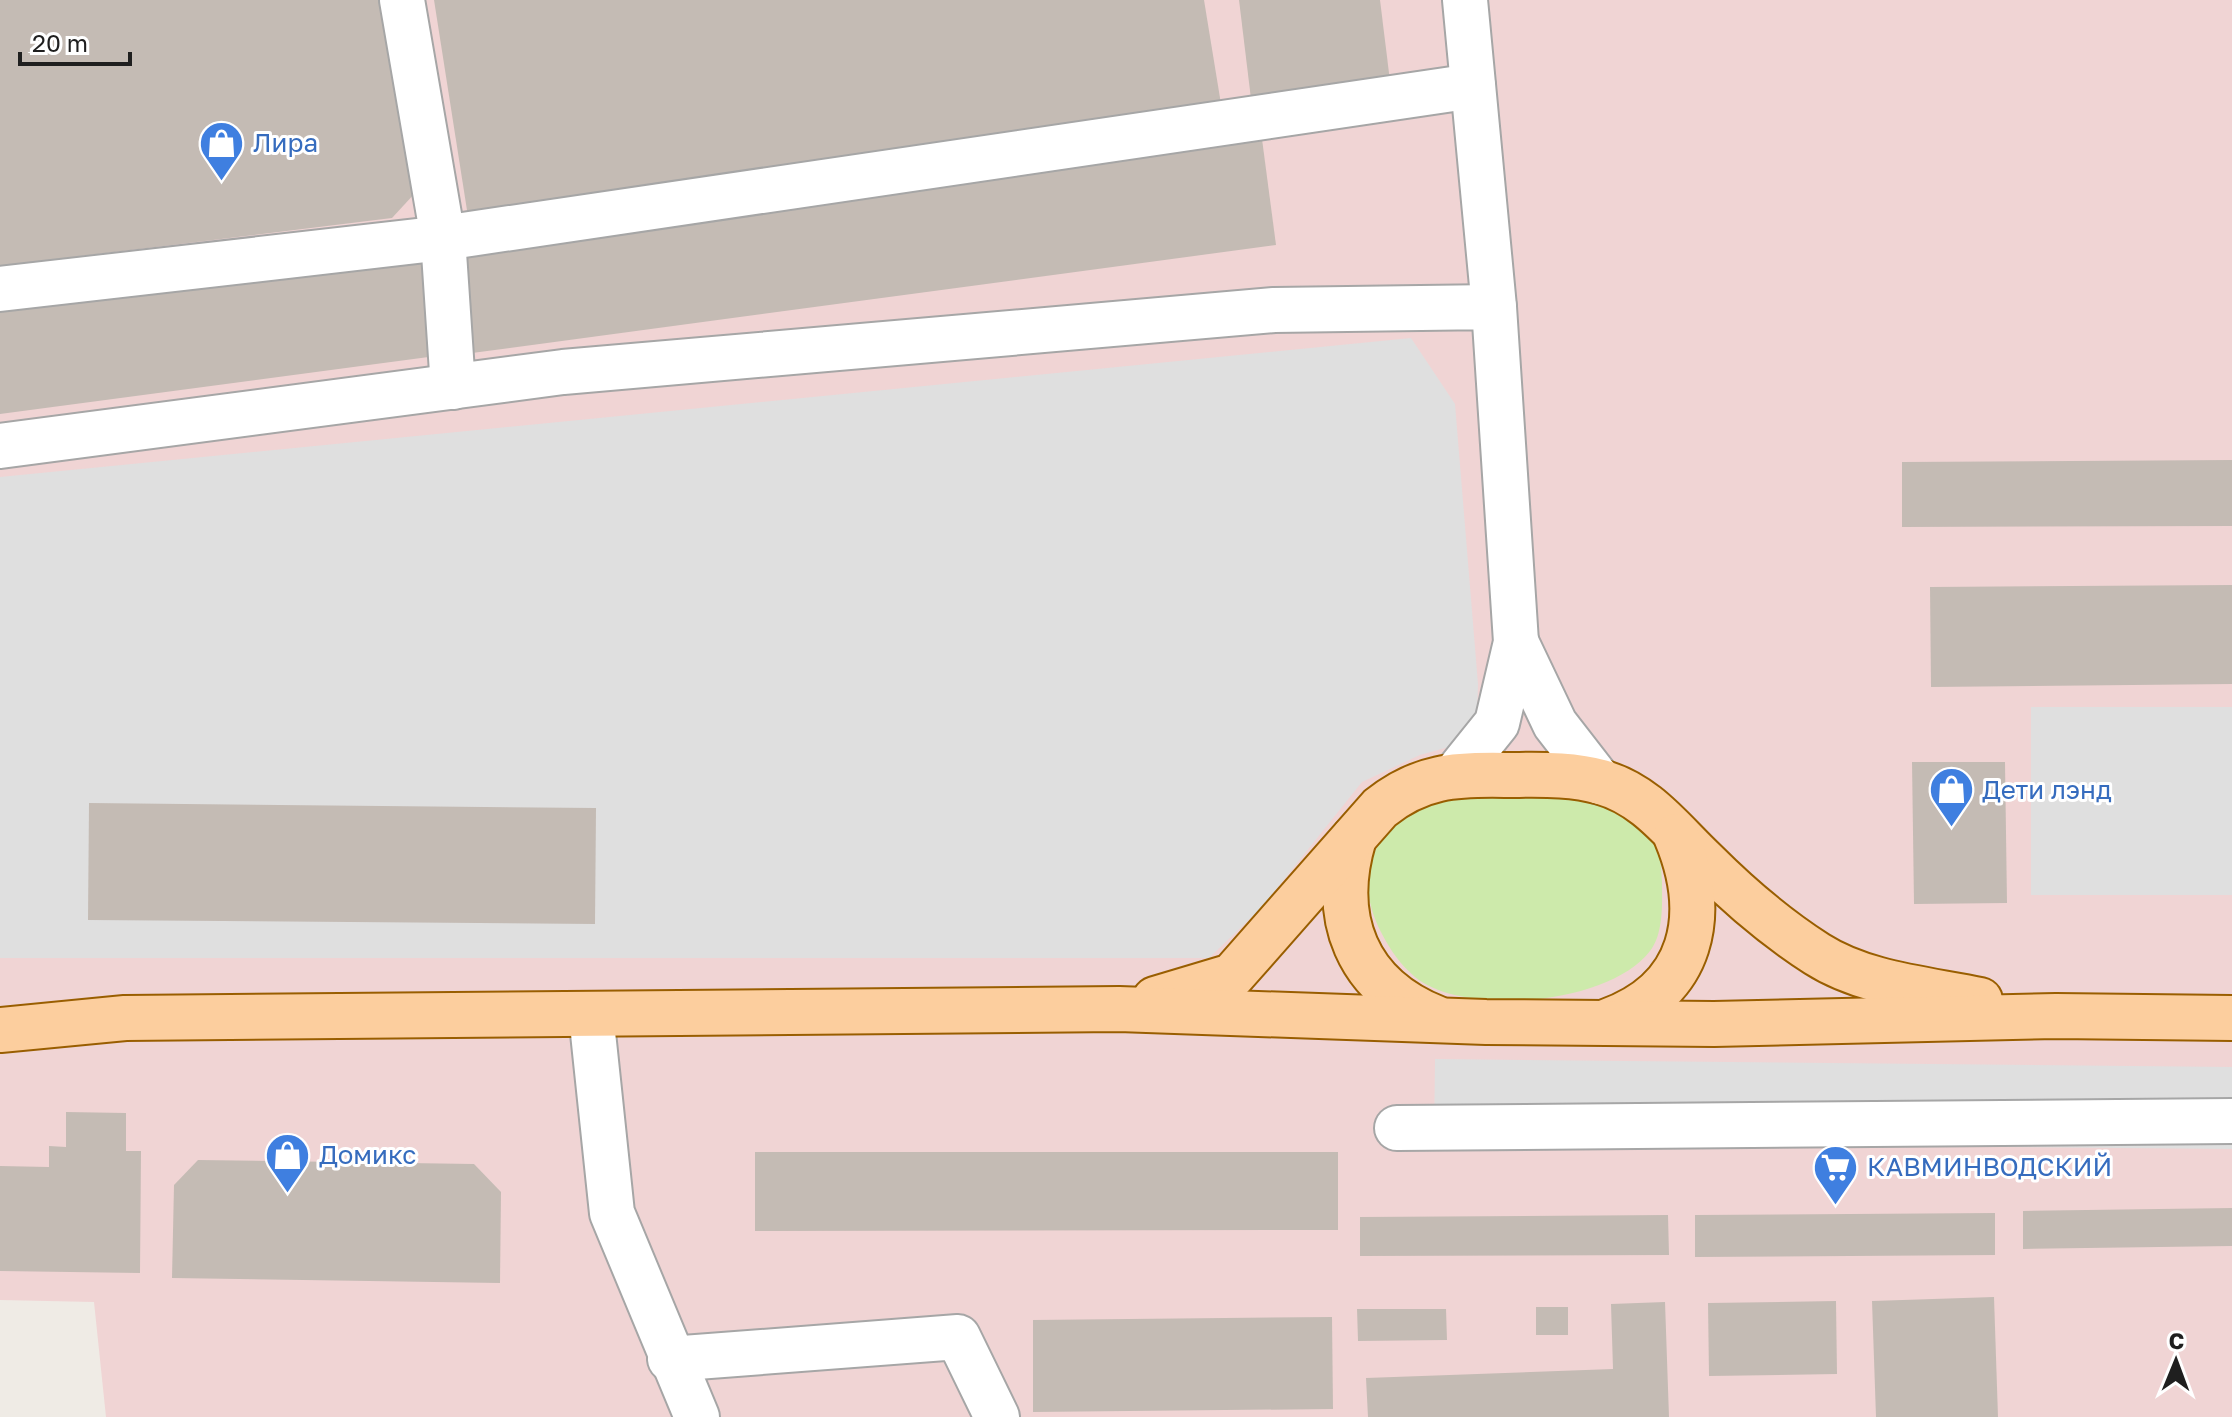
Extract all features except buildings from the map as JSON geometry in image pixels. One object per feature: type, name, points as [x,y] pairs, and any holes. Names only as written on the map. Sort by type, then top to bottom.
[{"type":"main road","points":[[1119,1009],[1232,976],[1364,821],[1401,791],[1456,774],[1557,776],[1600,782],[1653,808],[1673,831],[1746,899],[1819,956],[1883,981],[2056,1016]]},
{"type":"main road","points":[[1607,1021],[1631,1012],[1672,980],[1685,948],[1693,910],[1693,884],[1673,831]]},
{"type":"main road","points":[[1355,835],[1343,891],[1352,939],[1367,967],[1382,985],[1413,1009],[1437,1019]]},
{"type":"main road","points":[[0,1006],[125,1018]]},
{"type":"main road","points":[[0,1030],[125,1018],[1119,1009],[1340,1019],[1714,1024],[2056,1016],[2232,1018]]},
{"type":"lane","points":[[402,0],[443,238],[453,387]]},
{"type":"lane","points":[[1456,774],[1497,723],[1516,642],[1494,307],[1465,0]]},
{"type":"lane","points":[[0,289],[443,238],[1473,86]]},
{"type":"lane","points":[[0,446],[563,372],[1274,310],[1494,307]]},
{"type":"lane","points":[[1516,642],[1555,724],[1600,782]]},
{"type":"lane","points":[[591,1014],[612,1213],[670,1359],[697,1417]]},
{"type":"lane","points":[[1397,1128],[2232,1121]]},
{"type":"lane","points":[[670,1359],[958,1337],[997,1417]]},
{"type":"shaded area","points":[[0,0],[2232,0],[2232,1417],[106,1417],[94,1302],[0,1300]]},
{"type":"shaded area","points":[[1411,338],[1455,404],[1478,684],[1477,716],[1456,745],[1420,755],[1362,782],[1261,908],[1209,958],[0,958],[0,477]]},
{"type":"shaded area","points":[[2031,707],[2232,707],[2232,895],[2031,895]]},
{"type":"shaded area","points":[[1435,1059],[2232,1067],[2232,1149],[1434,1142]]},
{"type":"green space","points":[[1492,791],[1580,792],[1630,815],[1654,836],[1661,867],[1662,908],[1658,936],[1650,951],[1631,969],[1604,983],[1537,999],[1501,1001],[1468,998],[1438,990],[1415,977],[1396,957],[1372,910],[1368,888],[1370,867],[1376,848],[1388,832],[1424,806],[1448,796]]},
{"type":"place","name":"Лира","points":[[222,182]]},
{"type":"place","name":"Дети лэнд","points":[[1951,829]]},
{"type":"place","name":"Домикс","points":[[288,1194]]},
{"type":"place","name":"КАВМИНВОДСКИЙ","points":[[1836,1206]]}]
